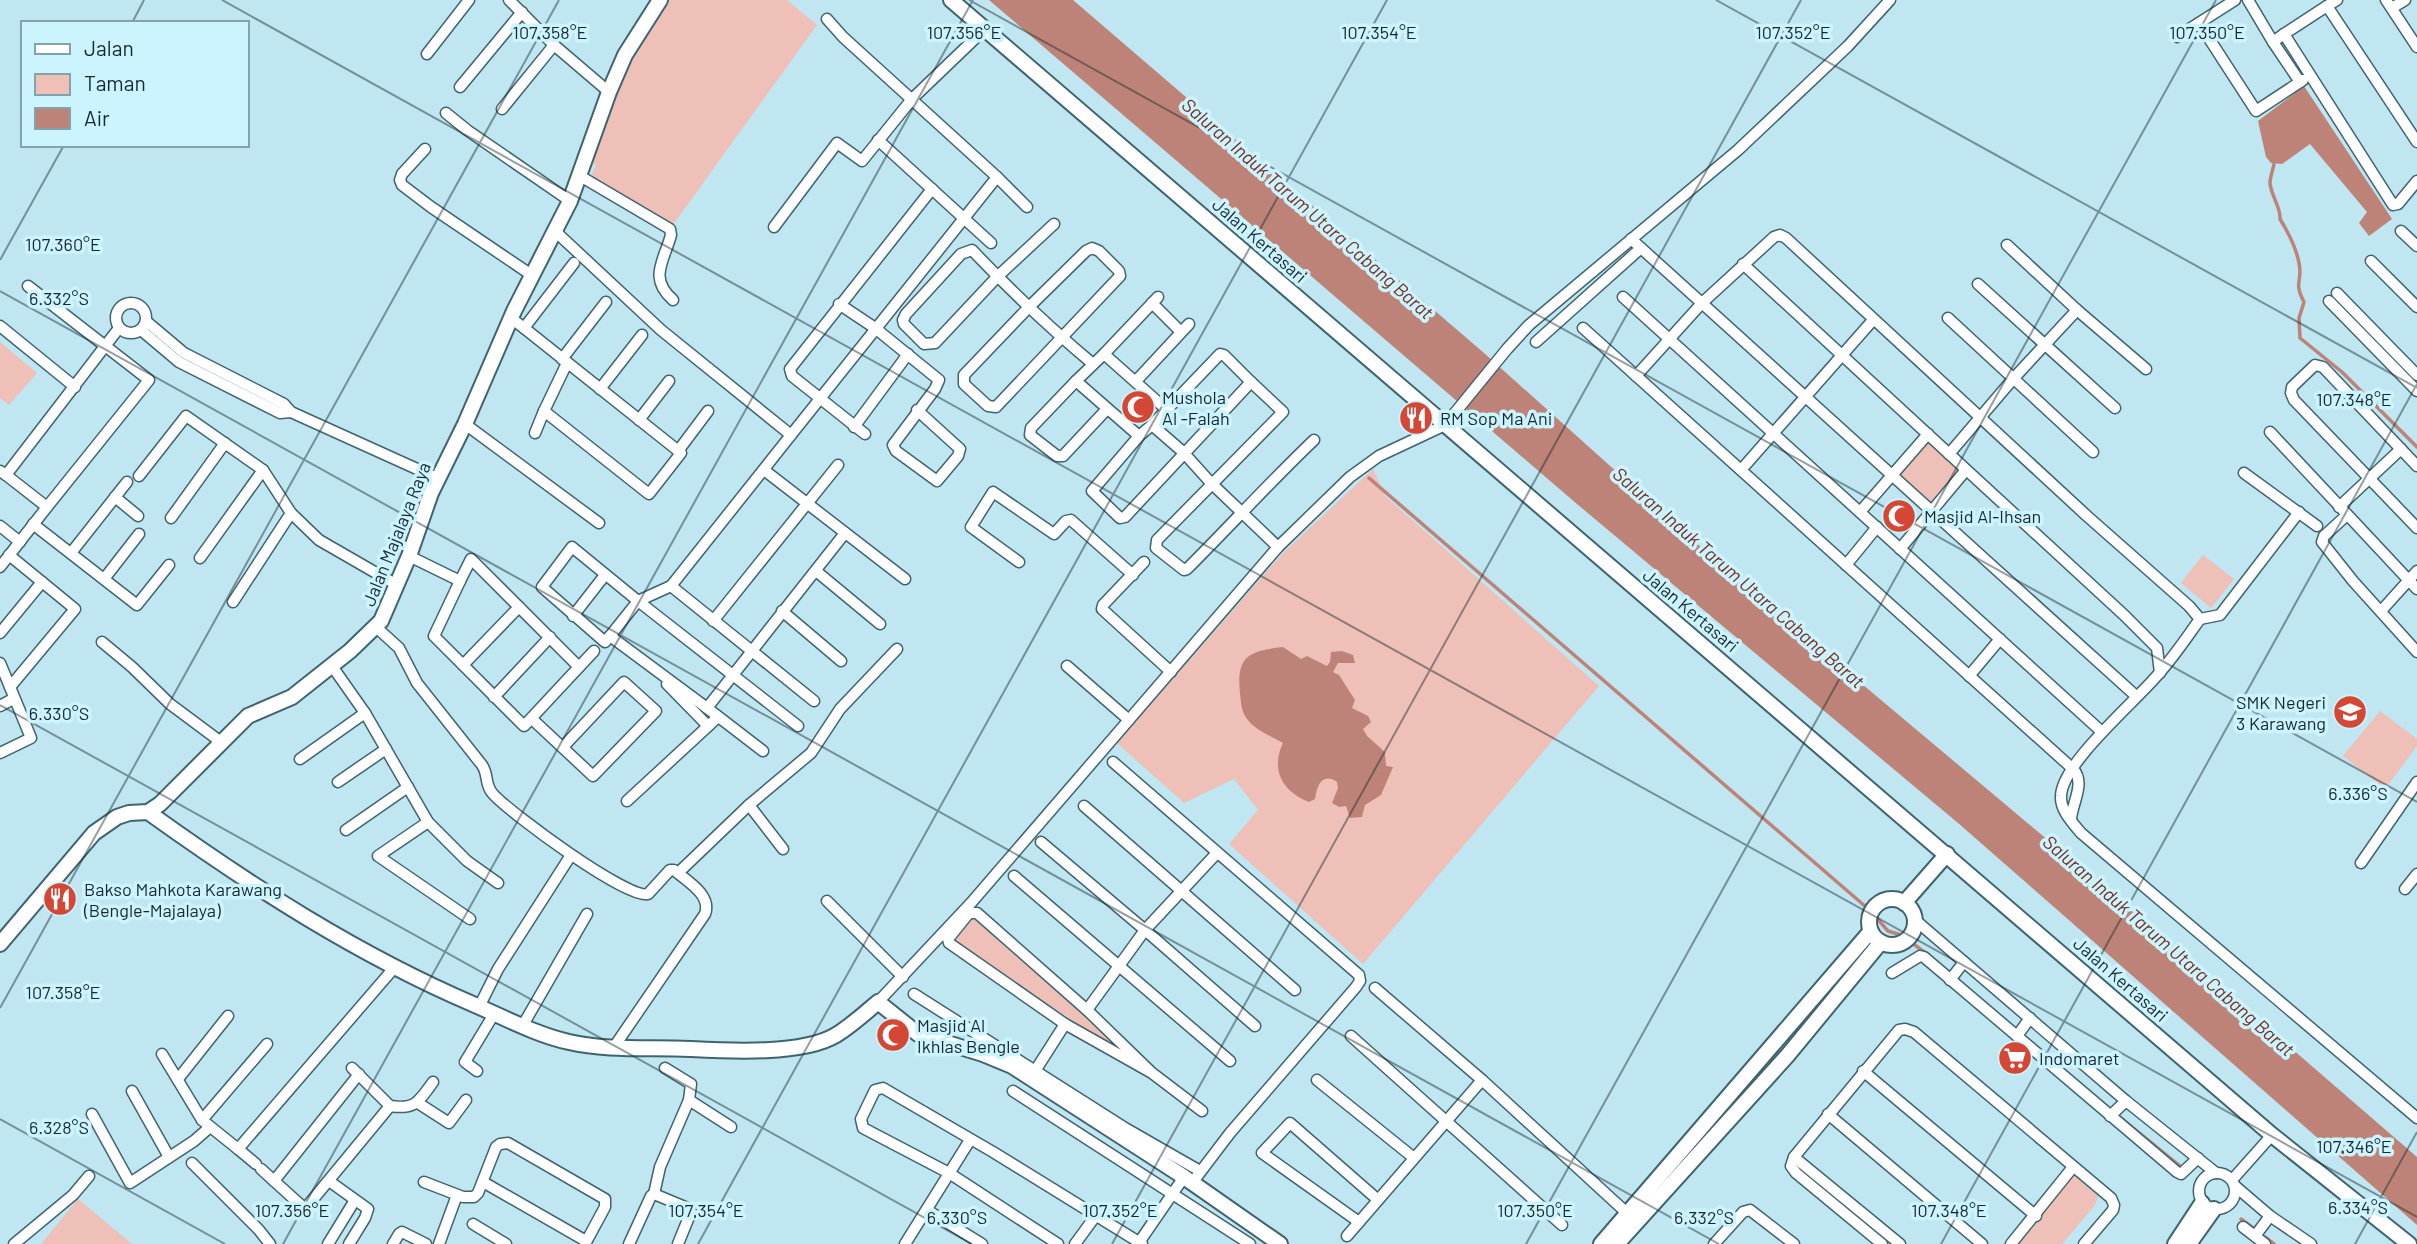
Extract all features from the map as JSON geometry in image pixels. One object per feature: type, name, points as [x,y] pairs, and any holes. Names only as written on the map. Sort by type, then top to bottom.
[{"type":"street","points":[[427,54],[468,0]]},
{"type":"street","points":[[509,0],[554,45],[609,92]]},
{"type":"street","name":"Jalan Majalaya Raya","points":[[0,944],[94,833],[117,817],[148,812],[168,798],[248,716],[292,697],[376,627],[386,612],[409,556],[437,478],[465,424],[511,318],[570,201],[625,55],[660,0]]},
{"type":"street","name":"Jalan Kertasari","points":[[951,0],[2272,1135],[2409,1244]]},
{"type":"street","points":[[148,812],[300,915],[394,968],[494,1014],[567,1042],[614,1047],[733,1052],[803,1046],[835,1036],[878,1002],[971,903],[1278,547],[1350,477],[1379,456],[1445,425],[1527,327],[1738,149],[1848,46],[1890,0]]},
{"type":"street","points":[[2177,37],[2235,0]]},
{"type":"street","points":[[2248,0],[2300,82]]},
{"type":"street","points":[[2273,42],[2337,0]]},
{"type":"street","points":[[2405,0],[2389,4],[2417,47]]},
{"type":"street","points":[[2327,6],[2417,142]]},
{"type":"street","points":[[460,87],[522,12]]},
{"type":"street","points":[[827,19],[1027,207]]},
{"type":"street","points":[[2199,23],[2256,111],[2310,74]]},
{"type":"street","points":[[774,227],[837,143],[862,161],[912,99],[985,29]]},
{"type":"street","points":[[2284,34],[2393,205],[2398,204],[2417,181]]},
{"type":"street","points":[[502,109],[554,45]]},
{"type":"street","points":[[446,113],[570,201]]},
{"type":"street","points":[[878,139],[991,243]]},
{"type":"street","points":[[425,149],[402,174],[402,185],[533,276]]},
{"type":"street","points":[[580,176],[670,229],[671,235],[658,274],[662,287],[673,300]]},
{"type":"street","points":[[798,726],[734,675],[638,601],[605,575],[572,547],[542,587],[606,642],[638,601],[671,586],[997,177]]},
{"type":"street","points":[[865,434],[792,376],[790,369],[932,189]]},
{"type":"street","points":[[1054,224],[997,277],[935,343],[924,344],[904,324],[906,314],[961,254],[972,250],[997,277],[1061,338],[1093,364]]},
{"type":"street","points":[[2401,231],[2417,247]]},
{"type":"street","points":[[556,232],[662,330],[790,436]]},
{"type":"street","points":[[1636,376],[1702,303],[1774,236],[1780,235],[2189,606],[2200,619]]},
{"type":"street","points":[[1631,239],[2136,696]]},
{"type":"street","points":[[2007,244],[2077,310],[2146,369]]},
{"type":"street","points":[[1092,248],[1099,251],[1119,271],[1120,276],[1061,338],[996,407],[988,406],[962,380],[1029,307],[1092,248]]},
{"type":"street","points":[[1536,342],[1641,248]]},
{"type":"street","points":[[2371,261],[2417,307]]},
{"type":"street","points":[[524,328],[574,263]]},
{"type":"street","points":[[1743,264],[2124,615],[2157,648],[2160,673]]},
{"type":"street","points":[[1978,284],[2115,408]]},
{"type":"street","points":[[0,567],[149,380],[28,286]]},
{"type":"street","points":[[2337,293],[2417,374]]},
{"type":"street","points":[[1623,297],[2102,732]]},
{"type":"street","points":[[1107,409],[1060,457],[1030,435],[1031,428],[1155,300],[1185,328],[1136,381]]},
{"type":"street","points":[[2329,301],[2417,391]]},
{"type":"street","points":[[535,433],[565,361],[606,302]]},
{"type":"street","points":[[144,325],[128,333],[119,328],[116,313],[127,303],[138,304],[145,312],[144,325],[179,362],[280,413],[291,412],[437,478]]},
{"type":"street","points":[[839,304],[875,328],[939,380],[935,389],[917,410],[893,447],[937,481],[958,456],[960,449],[917,410]]},
{"type":"street","points":[[1949,454],[1979,417],[2077,310]]},
{"type":"street","points":[[511,318],[681,453],[649,494],[544,411]]},
{"type":"street","points":[[1948,318],[2093,452]]},
{"type":"street","points":[[1741,470],[1873,320]]},
{"type":"street","points":[[0,326],[75,387]]},
{"type":"street","points":[[47,507],[3,473],[75,387],[119,328]]},
{"type":"street","points":[[1583,328],[2078,774],[2079,784],[2071,821]]},
{"type":"street","points":[[600,389],[642,335]]},
{"type":"street","points":[[854,427],[908,354]]},
{"type":"street","points":[[1104,354],[1167,410]]},
{"type":"street","points":[[1251,382],[1125,517],[1120,518],[1092,491],[1139,436],[1220,354],[1224,355],[1251,382],[1283,414],[1211,483],[1157,540],[1156,548],[1180,569],[1187,569],[1314,440]]},
{"type":"street","points":[[2417,466],[2323,367],[2315,365],[2292,387],[2294,400],[2417,528]]},
{"type":"street","points":[[639,420],[669,381]]},
{"type":"street","points":[[1076,381],[1139,436]]},
{"type":"street","points":[[678,451],[708,411]]},
{"type":"street","points":[[139,476],[186,416],[263,470],[291,513],[319,540],[397,585]]},
{"type":"street","points":[[465,424],[599,523]]},
{"type":"street","points":[[1152,425],[1183,452],[1211,483],[1278,547]]},
{"type":"street","points":[[2270,432],[2417,589]]},
{"type":"street","points":[[1860,512],[1928,434]]},
{"type":"street","points":[[171,518],[225,443]]},
{"type":"street","points":[[2402,449],[2343,511],[2322,542],[2417,652]]},
{"type":"street","points":[[713,621],[838,465]]},
{"type":"street","points":[[200,558],[263,470]]},
{"type":"street","points":[[764,470],[905,579]]},
{"type":"street","points":[[1900,549],[1966,470]]},
{"type":"street","points":[[2244,473],[2317,526]]},
{"type":"street","points":[[71,553],[127,482]]},
{"type":"street","points":[[1019,562],[971,527],[993,492],[1054,534],[1066,521],[1071,520],[1133,575]]},
{"type":"street","points":[[115,497],[138,516]]},
{"type":"street","points":[[2299,512],[2220,615],[2200,619],[2160,673],[2102,732],[2066,777],[2061,796],[2062,805],[2081,833],[2417,1118]]},
{"type":"street","points":[[233,602],[291,513]]},
{"type":"street","points":[[33,524],[137,605],[169,565]]},
{"type":"street","points":[[0,526],[20,542]]},
{"type":"street","points":[[1846,565],[1877,527]]},
{"type":"street","points":[[707,708],[845,533]]},
{"type":"street","points":[[104,579],[139,534]]},
{"type":"street","points":[[9,555],[75,609],[10,687]]},
{"type":"street","points":[[409,556],[460,581]]},
{"type":"street","points":[[579,667],[471,559],[434,636],[524,726],[594,651]]},
{"type":"street","points":[[1144,562],[1102,609],[1171,672]]},
{"type":"street","points":[[816,571],[880,624]]},
{"type":"street","points":[[2381,611],[2417,571]]},
{"type":"street","points":[[573,616],[605,575]]},
{"type":"street","points":[[0,633],[42,582]]},
{"type":"street","points":[[671,586],[814,701]]},
{"type":"street","points":[[463,665],[519,607]]},
{"type":"street","points":[[782,611],[841,662]]},
{"type":"street","points":[[376,627],[399,648],[417,683],[487,772],[486,786],[493,795],[534,829],[571,855],[641,895],[648,894],[670,870],[678,873],[705,897],[706,910],[614,1047]]},
{"type":"street","points":[[610,636],[763,751]]},
{"type":"street","points":[[494,697],[550,637]]},
{"type":"street","points":[[1969,676],[2000,639]]},
{"type":"street","points":[[102,642],[170,704],[221,742]]},
{"type":"street","points":[[678,873],[749,805],[811,754],[840,709],[897,649]]},
{"type":"street","points":[[639,657],[708,726]]},
{"type":"street","points":[[0,663],[31,738],[0,753]]},
{"type":"street","points":[[331,666],[365,713],[428,822],[467,861],[498,883]]},
{"type":"street","points":[[1067,666],[1129,720]]},
{"type":"street","points":[[531,719],[593,776],[656,711],[624,682],[563,747]]},
{"type":"street","points":[[0,706],[13,699]]},
{"type":"street","points":[[300,760],[365,713]]},
{"type":"street","points":[[627,801],[718,716]]},
{"type":"street","points":[[338,782],[386,749]]},
{"type":"street","points":[[1058,1244],[949,1173],[863,1128],[861,1119],[875,1090],[883,1088],[1097,1214],[1140,1243],[1172,1194],[1192,1177],[1360,981],[1359,975],[1216,854],[1113,762]]},
{"type":"street","points":[[2361,863],[2417,782]]},
{"type":"street","points":[[346,830],[408,787]]},
{"type":"street","points":[[749,805],[783,849]]},
{"type":"street","points":[[1084,806],[1295,990]]},
{"type":"street","points":[[428,822],[378,856],[470,919]]},
{"type":"street","points":[[1041,842],[1255,1026]]},
{"type":"street","points":[[1904,903],[1947,853]]},
{"type":"street","points":[[1087,1010],[1146,930],[1216,854]]},
{"type":"street","points":[[479,1007],[498,969],[571,855]]},
{"type":"street","points":[[2405,889],[2417,874]]},
{"type":"street","points":[[1014,876],[1230,1061]]},
{"type":"street","points":[[1876,937],[1869,916],[1877,904],[1891,899],[1904,903],[1909,907],[1914,919],[2126,1101],[2216,1173]]},
{"type":"street","points":[[827,901],[903,977]]},
{"type":"street","points":[[1153,1073],[1065,1024],[948,939],[969,913],[977,914],[1087,1010],[1153,1073],[1202,1111]]},
{"type":"street","points":[[523,1024],[587,914]]},
{"type":"street","points":[[1876,937],[1898,944],[1906,940],[1913,931],[1914,919]]},
{"type":"street","points":[[1601,1244],[1810,1003],[1876,937]]},
{"type":"street","points":[[1617,1244],[1787,1056],[1823,1012],[1876,937]]},
{"type":"street","points":[[1892,972],[1920,956],[1924,957],[2179,1173],[2198,1158]]},
{"type":"street","points":[[1950,980],[1964,962]]},
{"type":"street","points":[[238,1149],[394,968]]},
{"type":"street","points":[[1375,988],[1482,1080],[1628,1214]]},
{"type":"street","points":[[914,994],[1192,1177],[1280,1244]]},
{"type":"street","points":[[878,1002],[918,1034],[1012,1066],[1192,1177]]},
{"type":"street","points":[[1810,1003],[1823,1012]]},
{"type":"street","points":[[477,1071],[466,1065],[466,1062],[494,1014]]},
{"type":"street","points":[[178,1079],[228,1016]]},
{"type":"street","points":[[2017,1036],[2030,1018]]},
{"type":"street","points":[[1035,1072],[1065,1024]]},
{"type":"street","points":[[1882,1244],[1791,1166],[1794,1157],[1863,1071],[1899,1030],[1905,1029],[1914,1031],[2112,1198],[2115,1205],[2113,1210],[2084,1244]]},
{"type":"street","points":[[1351,1036],[1562,1225]]},
{"type":"street","points":[[92,1114],[130,1183],[194,1141],[267,1044]]},
{"type":"street","points":[[162,1054],[206,1123],[305,1209],[390,1106]]},
{"type":"street","points":[[629,1244],[654,1194],[660,1167],[689,1100],[691,1083],[665,1068]]},
{"type":"street","points":[[274,1181],[356,1071],[390,1106],[404,1107],[418,1103],[433,1082]]},
{"type":"street","points":[[1863,1071],[2036,1216]]},
{"type":"street","points":[[1317,1080],[1413,1158]]},
{"type":"street","points":[[1347,1236],[1482,1080]]},
{"type":"street","points":[[132,1091],[169,1157]]},
{"type":"street","points":[[1013,1091],[1250,1244]]},
{"type":"street","points":[[418,1103],[449,1123],[466,1100]]},
{"type":"street","points":[[689,1100],[731,1128]]},
{"type":"street","points":[[2110,1116],[2126,1101]]},
{"type":"street","points":[[1828,1115],[1982,1244]]},
{"type":"street","points":[[1359,1222],[1262,1153],[1290,1123],[1377,1199]]},
{"type":"street","points":[[2272,1135],[2233,1183],[2235,1198],[2231,1203],[2221,1209],[2208,1206],[2199,1193],[2205,1177],[2222,1173],[2233,1183],[2270,1216],[2311,1244]]},
{"type":"street","points":[[905,1244],[970,1140]]},
{"type":"street","points":[[424,1182],[468,1199],[474,1197],[483,1182],[496,1147],[504,1143],[513,1145],[605,1199],[605,1207],[586,1242],[483,1182]]},
{"type":"street","points":[[1794,1157],[1900,1244]]},
{"type":"street","points":[[192,1163],[270,1244]]},
{"type":"street","points":[[2011,1244],[2073,1167]]},
{"type":"street","points":[[14,1244],[73,1195],[89,1176]]},
{"type":"street","points":[[329,1181],[368,1209],[349,1244]]},
{"type":"street","points":[[654,1194],[690,1209],[678,1244]]},
{"type":"street","points":[[439,1244],[457,1195]]},
{"type":"street","points":[[328,1244],[355,1200]]},
{"type":"street","points":[[2175,1244],[2208,1206]]},
{"type":"street","points":[[2189,1244],[2208,1206]]},
{"type":"street","points":[[927,1210],[982,1244]]},
{"type":"street","points":[[1714,1244],[1743,1212],[1750,1210],[1794,1244]]},
{"type":"street","points":[[1075,1244],[1097,1214]]},
{"type":"street","points":[[2255,1236],[2270,1216]]},
{"type":"street","points":[[1867,1232],[1874,1223]]},
{"type":"street","points":[[472,1224],[506,1244]]},
{"type":"street","points":[[2243,1227],[2265,1244]]},
{"type":"street","points":[[393,1244],[402,1232],[426,1244]]},
{"type":"green space","points":[[660,0],[787,0],[817,25],[670,229],[590,178],[596,165],[586,160],[609,92]]},
{"type":"green space","points":[[0,342],[37,373],[9,405],[0,398]]},
{"type":"green space","points":[[1928,434],[1966,470],[1932,511],[1892,475]]},
{"type":"green space","points":[[1373,469],[1385,496],[1599,686],[1363,964],[1229,844],[1258,810],[1234,779],[1184,803],[1117,743],[1283,553]]},
{"type":"green space","points":[[2203,555],[2234,579],[2211,608],[2181,583]]},
{"type":"green space","points":[[2380,711],[2417,739],[2417,746],[2385,789],[2343,756]]},
{"type":"green space","points":[[975,915],[1129,1054],[1091,1033],[953,941]]},
{"type":"green space","points":[[2074,1175],[2098,1196],[2095,1205],[2062,1244],[2016,1244]]},
{"type":"green space","points":[[78,1199],[132,1244],[41,1244]]},
{"type":"water","name":"Saluran Induk Tarum Utara Cabang Barat","points":[[989,0],[1073,0],[1484,353],[1724,568],[2150,926],[2417,1157],[2417,1225],[1958,823],[1577,504]]},
{"type":"water","points":[[2304,86],[2392,219],[2369,236],[2359,223],[2367,212],[2310,144],[2282,164],[2271,163],[2266,157],[2258,121]]},
{"type":"water","points":[[1283,647],[1301,659],[1307,656],[1327,666],[1331,652],[1342,651],[1353,655],[1355,663],[1338,663],[1333,672],[1339,675],[1355,700],[1352,708],[1368,716],[1371,722],[1363,729],[1385,752],[1386,766],[1393,767],[1381,795],[1365,805],[1362,817],[1350,818],[1346,806],[1339,807],[1332,803],[1338,788],[1337,782],[1332,779],[1321,782],[1315,799],[1309,802],[1292,792],[1281,779],[1279,771],[1279,753],[1283,743],[1254,726],[1244,713],[1239,680],[1243,663],[1254,653]]},
{"type":"waterway","points":[[2274,164],[2271,188],[2280,219],[2296,251],[2300,269],[2299,290],[2304,302],[2299,318],[2300,338],[2342,372],[2417,447]]},
{"type":"waterway","points":[[1369,478],[1866,907]]},
{"type":"waterway","points":[[1875,916],[1888,931],[1901,935]]},
{"type":"waterway","points":[[1912,943],[1927,954]]},
{"type":"waterway","points":[[2121,1118],[2180,1166]]},
{"type":"waterway","points":[[2241,1219],[2253,1228]]},
{"type":"waterway","points":[[2265,1237],[2274,1244]]},
{"type":"place","name":"Mushola Al -Falah","points":[[1138,407]]},
{"type":"place","name":"RM Sop Ma Ani","points":[[1416,418]]},
{"type":"place","name":"Masjid Al-Ihsan","points":[[1899,516]]},
{"type":"place","name":"SMK Negeri 3 Karawang","points":[[2350,712]]},
{"type":"place","name":"Bakso Mahkota Karawang (Bengle-Majalaya)","points":[[60,899]]},
{"type":"place","name":"Masjid Al Ikhlas Bengle","points":[[893,1035]]},
{"type":"place","name":"Indomaret","points":[[2015,1058]]}]
